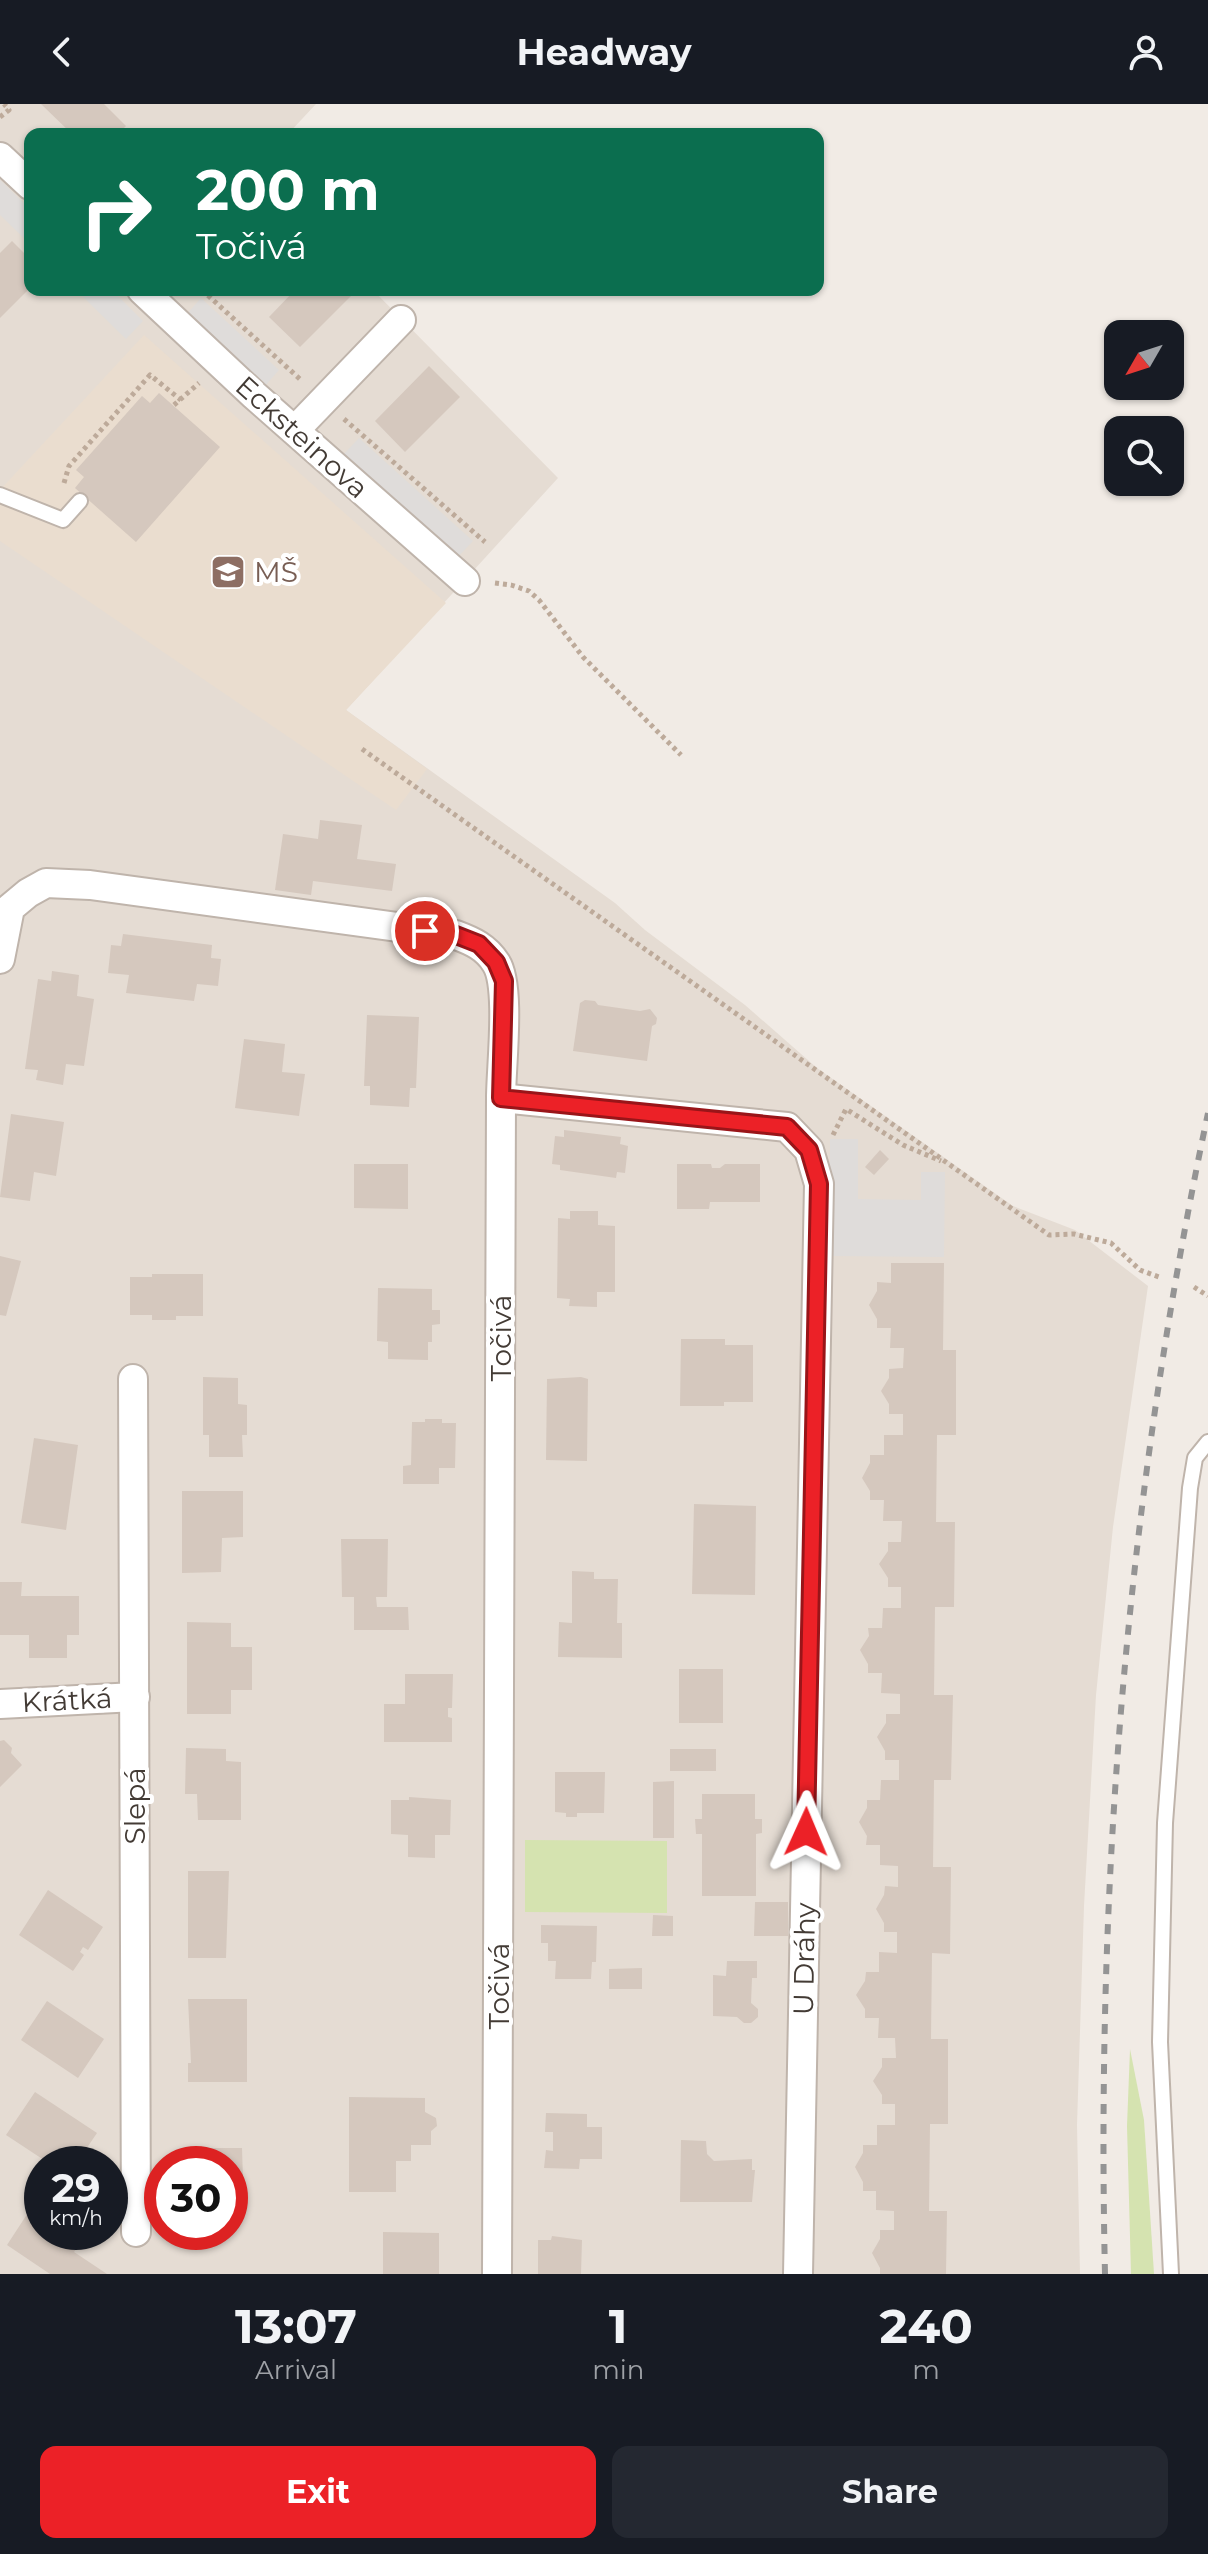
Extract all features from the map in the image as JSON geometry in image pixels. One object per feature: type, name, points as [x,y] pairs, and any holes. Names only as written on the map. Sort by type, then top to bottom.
[{"type":"street","points":[[0,157],[24,179]]},
{"type":"street","name":"Ecksteinova","points":[[149,296],[465,581]]},
{"type":"street","points":[[295,430],[401,320]]},
{"type":"street","name":"Točivá","points":[[0,959],[10,908],[46,883],[90,885],[456,935],[479,944],[496,962],[504,981],[497,2274]]},
{"type":"street","points":[[501,1098],[787,1127],[809,1150]]},
{"type":"street","name":"U Dráhy","points":[[798,2274],[819,1184],[809,1150]]},
{"type":"street","name":"Slepá","points":[[133,1379],[136,2232]]},
{"type":"street","name":"Krátká","points":[[0,1704],[135,1697]]},
{"type":"lane","points":[[0,495],[63,520],[80,501]]},
{"type":"lane","points":[[1171,2274],[1160,2042],[1165,1823],[1190,1488],[1195,1458],[1208,1442]]},
{"type":"path","points":[[0,117],[9,110],[4,104]]},
{"type":"path","points":[[80,501],[64,484],[69,466],[150,375],[181,400]]},
{"type":"path","points":[[465,581],[511,585],[529,591],[583,657],[681,755]]},
{"type":"path","points":[[362,749],[1049,1235],[1074,1234],[1111,1243],[1140,1270],[1159,1277]]},
{"type":"path","points":[[809,1150],[830,1139],[846,1109],[903,1145],[951,1165]]},
{"type":"path","points":[[1194,1287],[1208,1296]]},
{"type":"shaded area","points":[[0,104],[316,104],[294,128],[24,128],[24,296],[379,296],[558,478],[346,710],[615,903],[645,930],[745,1005],[817,1068],[1013,1206],[1075,1230],[1148,1286],[1113,1527],[1096,1695],[1084,1906],[1077,2125],[1080,2274],[0,2274]]},
{"type":"shaded area","points":[[0,180],[24,203],[24,238],[0,215]]},
{"type":"shaded area","points":[[82,296],[118,296],[143,321],[126,339]]},
{"type":"shaded area","points":[[201,298],[279,370],[265,386],[186,315]]},
{"type":"shaded area","name":"MŠ","points":[[144,335],[446,603],[346,710],[427,769],[396,810],[0,541],[0,490]]},
{"type":"shaded area","points":[[359,438],[473,541],[456,559],[342,456]]},
{"type":"shaded area","points":[[830,1139],[858,1139],[858,1199],[921,1200],[921,1172],[945,1172],[944,1257],[830,1256]]},
{"type":"green space","points":[[525,1840],[667,1841],[667,1913],[525,1912]]},
{"type":"green space","points":[[1130,2049],[1144,2120],[1154,2274],[1131,2274],[1127,2126]]},
{"type":"building","points":[[41,104],[104,104],[126,126],[124,128],[66,128]]},
{"type":"building","points":[[12,241],[24,253],[24,294],[0,318],[0,253]]},
{"type":"building","points":[[289,296],[351,296],[300,347],[269,317]]},
{"type":"building","points":[[429,366],[460,397],[405,452],[375,421]]},
{"type":"building","points":[[159,393],[220,447],[136,542],[75,488],[84,477],[76,470],[142,396],[150,403]]},
{"type":"building","points":[[320,820],[362,825],[357,859],[396,864],[392,891],[313,881],[311,895],[275,890],[283,834],[318,839]]},
{"type":"building","points":[[123,934],[212,945],[211,958],[221,959],[218,986],[197,984],[194,1001],[126,993],[129,975],[108,973],[111,945],[121,946]]},
{"type":"building","points":[[52,971],[79,975],[77,996],[94,999],[84,1066],[66,1064],[63,1085],[36,1080],[38,1070],[25,1069],[38,979],[51,981]]},
{"type":"building","points":[[585,1000],[640,1011],[650,1009],[657,1018],[652,1026],[647,1061],[573,1051],[580,1003]]},
{"type":"building","points":[[367,1015],[419,1017],[416,1088],[410,1088],[409,1107],[370,1105],[370,1086],[364,1086]]},
{"type":"building","points":[[244,1039],[285,1044],[282,1072],[305,1074],[299,1116],[235,1108]]},
{"type":"building","points":[[11,1114],[64,1122],[56,1176],[34,1172],[30,1201],[0,1197]]},
{"type":"building","points":[[564,1130],[621,1137],[620,1144],[628,1146],[625,1173],[617,1172],[616,1178],[560,1170],[560,1165],[552,1164],[555,1136],[564,1137]]},
{"type":"building","points":[[880,1150],[889,1159],[874,1175],[865,1167]]},
{"type":"building","points":[[354,1164],[408,1164],[408,1209],[354,1208]]},
{"type":"building","points":[[677,1164],[711,1164],[712,1168],[720,1168],[725,1164],[760,1164],[760,1202],[710,1202],[709,1209],[677,1209]]},
{"type":"building","points":[[570,1211],[598,1211],[598,1225],[615,1226],[615,1292],[597,1292],[597,1307],[569,1306],[570,1299],[557,1298],[558,1218],[570,1219]]},
{"type":"building","points":[[0,1256],[21,1261],[6,1316],[0,1315]]},
{"type":"building","points":[[891,1263],[944,1263],[943,1350],[956,1350],[956,1435],[937,1435],[936,1522],[955,1522],[954,1607],[935,1607],[934,1695],[953,1695],[951,1780],[934,1780],[933,1867],[951,1867],[950,1954],[932,1953],[931,2039],[948,2039],[948,2124],[930,2124],[929,2211],[947,2211],[946,2274],[880,2274],[872,2253],[880,2239],[880,2230],[894,2230],[894,2211],[876,2210],[876,2191],[863,2191],[863,2182],[855,2167],[863,2153],[863,2145],[877,2145],[877,2125],[895,2125],[895,2104],[882,2104],[882,2095],[873,2081],[882,2067],[882,2058],[896,2058],[895,2038],[878,2038],[879,2018],[865,2018],[865,2009],[856,1995],[865,1981],[866,1972],[879,1972],[879,1952],[897,1953],[897,1932],[884,1932],[884,1923],[876,1909],[885,1886],[898,1887],[898,1866],[880,1865],[880,1845],[866,1845],[867,1836],[859,1822],[867,1808],[867,1800],[880,1800],[881,1780],[899,1780],[899,1760],[885,1760],[885,1751],[877,1737],[886,1723],[886,1714],[900,1714],[900,1694],[881,1693],[882,1673],[868,1673],[868,1664],[860,1650],[869,1636],[868,1628],[882,1628],[883,1608],[901,1608],[901,1587],[888,1587],[888,1578],[879,1564],[888,1551],[888,1542],[901,1542],[902,1521],[883,1521],[884,1500],[870,1500],[870,1491],[862,1478],[870,1463],[870,1455],[884,1455],[884,1435],[903,1435],[903,1414],[889,1414],[889,1404],[881,1391],[889,1378],[889,1369],[903,1368],[904,1348],[890,1348],[891,1328],[877,1328],[877,1319],[869,1305],[877,1291],[877,1282],[891,1283]]},
{"type":"building","points":[[152,1274],[203,1274],[203,1316],[152,1320],[152,1315],[130,1315],[130,1277],[152,1277]]},
{"type":"building","points":[[378,1288],[432,1289],[432,1310],[440,1310],[440,1324],[432,1325],[428,1360],[388,1359],[388,1342],[377,1341]]},
{"type":"building","points":[[681,1339],[725,1339],[725,1345],[753,1345],[753,1402],[724,1402],[724,1406],[680,1406]]},
{"type":"building","points":[[203,1377],[238,1378],[238,1404],[247,1405],[247,1435],[242,1435],[243,1457],[209,1457],[209,1435],[203,1435]]},
{"type":"building","points":[[547,1379],[588,1379],[587,1461],[546,1460]]},
{"type":"building","points":[[425,1419],[456,1423],[455,1468],[439,1468],[439,1484],[403,1484],[403,1466],[411,1465],[412,1422],[425,1422]]},
{"type":"building","points":[[34,1438],[78,1445],[66,1530],[21,1523]]},
{"type":"building","points":[[182,1491],[243,1491],[243,1537],[222,1538],[221,1572],[182,1573]]},
{"type":"building","points":[[694,1504],[756,1506],[755,1595],[692,1594]]},
{"type":"building","points":[[341,1539],[388,1539],[387,1597],[376,1597],[377,1607],[408,1607],[409,1630],[354,1630],[354,1597],[342,1597]]},
{"type":"building","points":[[572,1571],[594,1572],[594,1579],[618,1579],[617,1623],[622,1623],[622,1658],[558,1657],[559,1622],[572,1623]]},
{"type":"building","points":[[0,1582],[22,1582],[21,1596],[79,1596],[79,1635],[67,1635],[67,1658],[29,1658],[29,1635],[0,1635]]},
{"type":"building","points":[[187,1622],[231,1623],[231,1647],[252,1647],[252,1690],[231,1690],[231,1714],[187,1714]]},
{"type":"building","points":[[679,1669],[723,1669],[723,1723],[679,1723]]},
{"type":"building","points":[[405,1674],[453,1674],[452,1708],[448,1708],[448,1717],[452,1718],[452,1742],[384,1742],[384,1704],[405,1704]]},
{"type":"building","points":[[4,1740],[22,1765],[0,1787],[0,1741]]},
{"type":"building","points":[[186,1748],[226,1749],[226,1761],[241,1762],[241,1820],[198,1820],[197,1794],[185,1794]]},
{"type":"building","points":[[670,1749],[716,1749],[716,1771],[670,1771]]},
{"type":"building","points":[[555,1772],[605,1772],[604,1813],[577,1813],[577,1817],[566,1817],[566,1813],[555,1812]]},
{"type":"building","points":[[674,1781],[674,1838],[653,1838],[653,1782]]},
{"type":"building","points":[[702,1794],[755,1794],[755,1819],[762,1819],[762,1833],[756,1834],[756,1896],[702,1896],[702,1834],[696,1834],[695,1819],[702,1819]]},
{"type":"building","points":[[409,1797],[451,1800],[450,1835],[435,1835],[435,1858],[408,1857],[408,1835],[391,1834],[391,1800],[409,1800]]},
{"type":"building","points":[[188,1871],[229,1871],[226,1958],[188,1958]]},
{"type":"building","points":[[48,1890],[103,1927],[88,1950],[83,1947],[80,1952],[84,1955],[73,1971],[19,1935]]},
{"type":"building","points":[[755,1902],[788,1902],[788,1936],[754,1936]]},
{"type":"building","points":[[653,1915],[673,1916],[673,1936],[652,1936]]},
{"type":"building","points":[[541,1925],[597,1926],[596,1962],[592,1962],[591,1979],[555,1979],[556,1961],[548,1961],[548,1943],[541,1943]]},
{"type":"building","points":[[727,1961],[757,1961],[757,1978],[752,1978],[751,2003],[758,2009],[758,2017],[751,2023],[744,2023],[737,2017],[713,2016],[713,1975],[726,1976]]},
{"type":"building","points":[[642,1968],[642,1989],[609,1989],[609,1969]]},
{"type":"building","points":[[188,1999],[247,1999],[247,2082],[188,2082],[188,2063],[191,2063]]},
{"type":"building","points":[[47,2001],[104,2039],[78,2078],[21,2040]]},
{"type":"building","points":[[35,2092],[97,2133],[88,2146],[24,2147],[6,2135]]},
{"type":"building","points":[[349,2097],[425,2098],[425,2112],[436,2118],[437,2126],[431,2131],[431,2145],[411,2145],[411,2161],[396,2161],[396,2192],[349,2192]]},
{"type":"building","points":[[546,2113],[587,2114],[587,2127],[602,2127],[602,2159],[580,2159],[579,2169],[544,2168],[546,2150],[553,2151],[553,2132],[545,2132]]},
{"type":"building","points":[[681,2140],[706,2141],[707,2154],[714,2161],[752,2159],[752,2170],[755,2170],[752,2202],[680,2202]]},
{"type":"building","points":[[24,2219],[24,2250],[75,2250],[107,2274],[50,2274],[7,2245]]},
{"type":"building","points":[[383,2232],[439,2233],[439,2274],[383,2274]]},
{"type":"building","points":[[552,2236],[582,2240],[581,2274],[538,2274],[538,2240],[551,2240]]},
{"type":"railway","points":[[1105,2274],[1106,1982],[1112,1836],[1123,1690],[1137,1545],[1156,1400],[1208,1113]]},
{"type":"place","name":"MŠ","points":[[228,572]]},
{"type":"route","points":[[425,931],[456,935],[479,944],[496,962],[504,981],[501,1098],[787,1127],[809,1150],[819,1184],[806,1832]]}]
